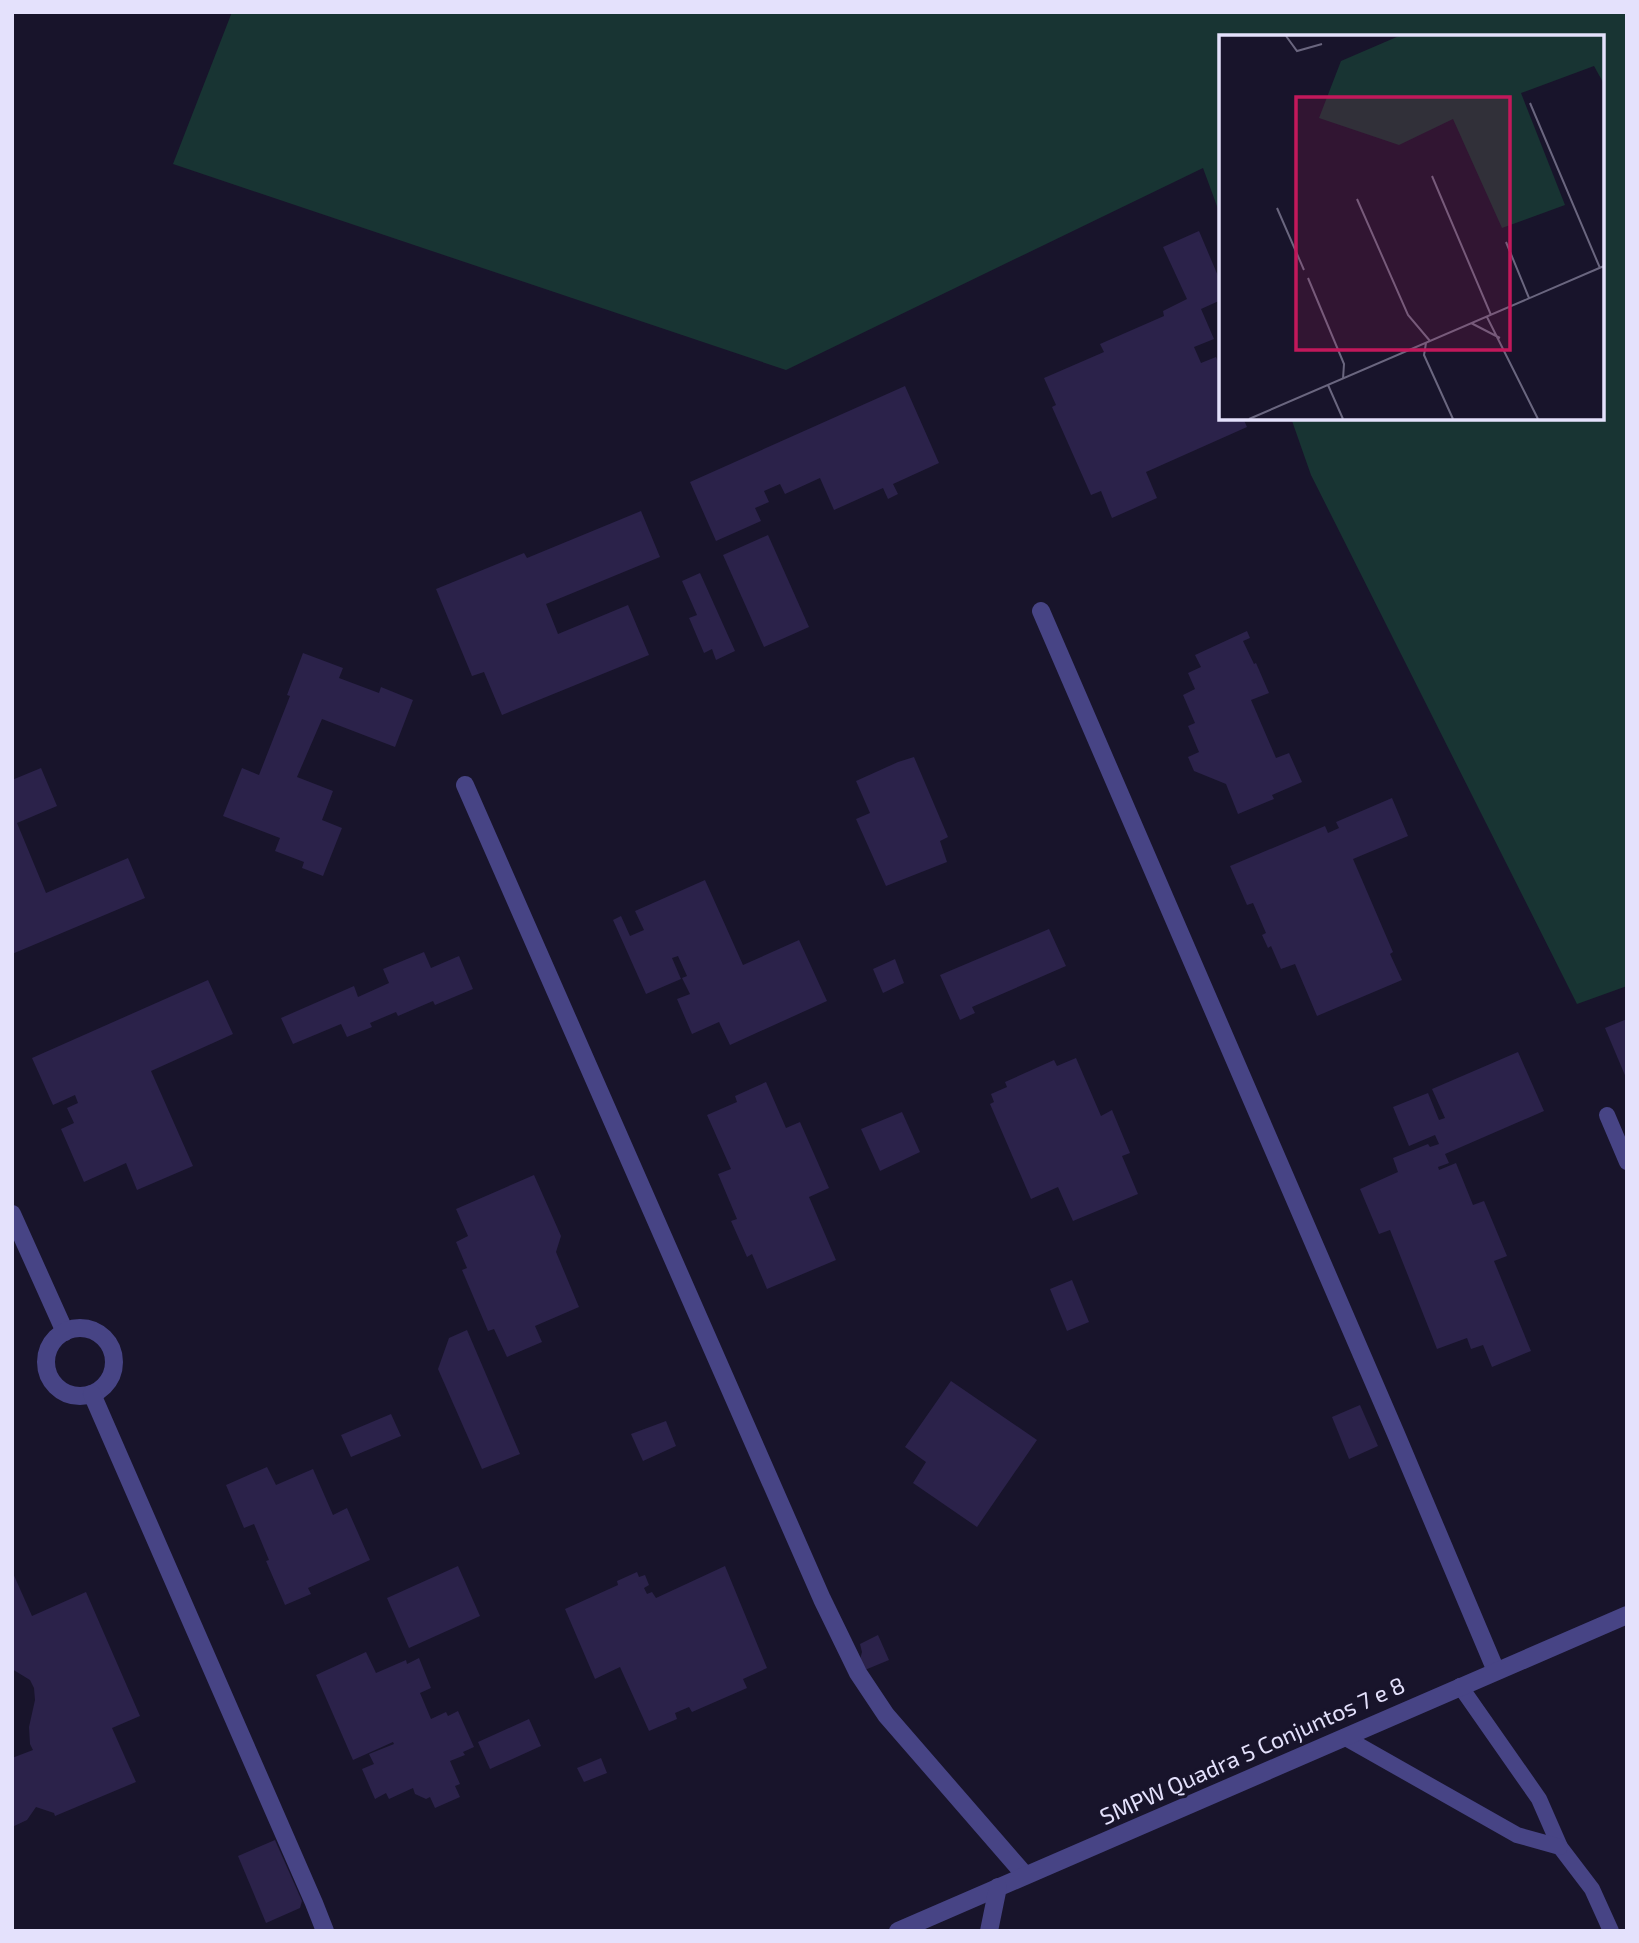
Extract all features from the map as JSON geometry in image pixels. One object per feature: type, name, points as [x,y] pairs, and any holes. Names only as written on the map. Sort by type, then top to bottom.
[{"type":"street","points":[[1041,611],[1496,1671]]},
{"type":"street","points":[[465,785],[817,1586],[858,1673],[886,1715],[1025,1875]]},
{"type":"street","points":[[12,1213],[65,1332]]},
{"type":"street","points":[[76,1328],[89,1329],[108,1343],[113,1354],[114,1366],[110,1378],[92,1394],[79,1396],[66,1393],[48,1376],[47,1350],[54,1340],[65,1332],[76,1328]]},
{"type":"street","points":[[92,1394],[325,1931]]},
{"type":"street","name":"SMPW Quadra 5 Conjuntos 7 e 8","points":[[900,1930],[1627,1615]]},
{"type":"street","points":[[989,1931],[998,1887]]},
{"type":"lane","points":[[1607,1115],[1627,1162]]},
{"type":"lane","points":[[1460,1686],[1539,1799],[1560,1847],[1592,1889],[1611,1931]]},
{"type":"lane","points":[[1344,1737],[1517,1835],[1560,1847]]},
{"type":"green space","points":[[232,12],[1627,12],[1627,986],[1577,1004],[1311,475],[1292,420],[1604,420],[1604,35],[1219,35],[1219,212],[1203,168],[786,370],[173,164]]},
{"type":"building","points":[[1199,231],[1219,278],[1219,301],[1201,309],[1214,339],[1194,347],[1201,363],[1216,357],[1219,364],[1219,420],[1244,420],[1247,427],[1146,472],[1157,498],[1112,518],[1101,491],[1091,495],[1052,407],[1056,405],[1044,378],[1104,352],[1100,344],[1164,316],[1163,311],[1187,299],[1163,247]]},
{"type":"building","points":[[905,386],[939,463],[893,484],[898,494],[888,499],[883,488],[834,510],[820,478],[785,494],[780,484],[764,491],[769,502],[755,508],[761,521],[716,541],[690,482]]},
{"type":"building","points":[[641,511],[660,557],[546,604],[558,634],[628,605],[649,655],[502,715],[484,672],[472,676],[436,589],[524,553],[527,558]]},
{"type":"building","points":[[768,535],[809,627],[764,647],[723,555]]},
{"type":"building","points":[[700,573],[735,651],[716,660],[712,649],[704,653],[689,618],[697,615],[682,581]]},
{"type":"building","points":[[1247,631],[1250,638],[1243,641],[1269,693],[1251,700],[1276,758],[1289,753],[1302,782],[1272,795],[1274,799],[1238,814],[1226,784],[1194,771],[1188,757],[1199,752],[1188,726],[1195,723],[1183,695],[1195,689],[1188,673],[1201,667],[1195,655]]},
{"type":"building","points":[[303,653],[343,668],[339,678],[379,693],[381,687],[413,700],[395,747],[322,719],[297,777],[333,791],[322,820],[342,828],[323,876],[302,868],[304,862],[275,851],[280,838],[223,816],[242,768],[259,775],[290,696],[287,695]]},
{"type":"building","points":[[914,757],[948,837],[940,841],[947,862],[886,886],[856,819],[870,813],[856,781]]},
{"type":"building","points":[[41,768],[57,806],[17,823],[46,893],[128,858],[145,898],[12,954],[12,780]]},
{"type":"building","points":[[1392,798],[1408,836],[1353,859],[1393,952],[1390,954],[1402,980],[1317,1016],[1295,964],[1281,969],[1271,946],[1268,948],[1262,935],[1266,933],[1253,903],[1247,905],[1230,866],[1325,826],[1328,833],[1339,828],[1336,822]]},
{"type":"building","points":[[705,880],[743,965],[799,940],[827,1001],[730,1045],[719,1022],[692,1034],[677,999],[690,994],[682,978],[687,976],[678,956],[672,958],[681,979],[646,994],[613,920],[621,916],[630,936],[644,930],[635,911]]},
{"type":"building","points":[[1049,929],[1066,966],[972,1007],[975,1013],[960,1020],[940,975]]},
{"type":"building","points":[[424,952],[431,968],[459,956],[473,989],[435,1005],[433,1001],[398,1016],[396,1012],[370,1023],[372,1027],[347,1037],[341,1024],[293,1044],[281,1018],[354,986],[358,997],[389,983],[383,969]]},
{"type":"building","points":[[895,959],[904,983],[883,993],[873,969]]},
{"type":"building","points":[[208,980],[233,1034],[151,1071],[193,1166],[137,1190],[126,1163],[84,1182],[61,1129],[74,1123],[67,1108],[78,1103],[75,1095],[53,1105],[32,1058]]},
{"type":"building","points":[[1627,1019],[1627,1080],[1605,1028]]},
{"type":"building","points":[[1518,1052],[1544,1111],[1445,1154],[1449,1163],[1438,1167],[1439,1170],[1456,1163],[1473,1205],[1484,1201],[1507,1256],[1494,1261],[1531,1351],[1492,1367],[1483,1345],[1471,1349],[1467,1338],[1437,1349],[1390,1230],[1379,1234],[1360,1189],[1398,1172],[1393,1158],[1428,1144],[1430,1147],[1439,1144],[1435,1135],[1409,1146],[1393,1107],[1428,1093],[1439,1120],[1445,1118],[1432,1089]]},
{"type":"building","points":[[1076,1058],[1101,1116],[1112,1110],[1130,1153],[1122,1156],[1138,1194],[1073,1221],[1058,1187],[1031,1199],[990,1104],[994,1102],[991,1094],[1007,1087],[1005,1082],[1054,1060],[1057,1066]]},
{"type":"building","points":[[766,1082],[786,1128],[800,1122],[829,1188],[809,1197],[836,1260],[767,1289],[752,1254],[747,1257],[731,1221],[737,1219],[718,1174],[731,1169],[707,1115],[737,1102],[735,1096]]},
{"type":"building","points":[[902,1112],[920,1152],[880,1171],[861,1129]]},
{"type":"building","points":[[534,1175],[561,1236],[556,1252],[579,1307],[535,1326],[542,1342],[507,1357],[494,1329],[488,1331],[462,1270],[467,1268],[456,1242],[468,1236],[456,1209]]},
{"type":"building","points":[[1072,1280],[1089,1322],[1067,1331],[1050,1289]]},
{"type":"building","points":[[467,1330],[520,1454],[482,1469],[438,1369],[449,1338]]},
{"type":"building","points":[[951,1381],[1037,1440],[977,1527],[913,1483],[926,1462],[905,1447]]},
{"type":"building","points":[[1360,1405],[1378,1446],[1349,1459],[1332,1417]]},
{"type":"building","points":[[391,1414],[401,1436],[351,1457],[341,1435]]},
{"type":"building","points":[[666,1421],[676,1446],[643,1461],[631,1434]]},
{"type":"building","points":[[267,1467],[276,1485],[313,1469],[333,1515],[347,1508],[370,1560],[308,1588],[311,1594],[285,1605],[254,1524],[244,1528],[226,1485]]},
{"type":"building","points":[[458,1566],[480,1616],[409,1648],[387,1598]]},
{"type":"building","points":[[725,1566],[767,1668],[743,1679],[747,1688],[692,1712],[689,1707],[675,1713],[677,1719],[649,1731],[620,1667],[595,1679],[565,1609],[618,1585],[617,1581],[637,1572],[639,1577],[645,1575],[649,1585],[644,1588],[647,1594],[652,1592],[656,1598]]},
{"type":"building","points":[[12,1571],[32,1616],[86,1592],[140,1716],[112,1728],[136,1782],[55,1816],[54,1813],[36,1807],[27,1820],[12,1827],[12,1758],[33,1750],[29,1727],[35,1700],[30,1680],[12,1669]]},
{"type":"building","points":[[878,1635],[889,1660],[860,1672],[860,1644]]},
{"type":"building","points":[[366,1652],[376,1673],[406,1660],[407,1664],[419,1658],[431,1688],[420,1693],[431,1719],[446,1712],[448,1716],[458,1711],[474,1747],[463,1752],[465,1755],[450,1761],[460,1784],[455,1786],[460,1797],[435,1808],[430,1797],[426,1799],[415,1794],[413,1788],[389,1799],[386,1793],[375,1799],[362,1769],[374,1764],[369,1754],[394,1744],[393,1742],[353,1760],[316,1675]]},
{"type":"building","points":[[529,1719],[541,1746],[490,1769],[478,1742]]},
{"type":"building","points":[[601,1758],[607,1773],[584,1782],[577,1768]]},
{"type":"building","points":[[275,1840],[302,1901],[300,1908],[266,1923],[238,1856]]}]
